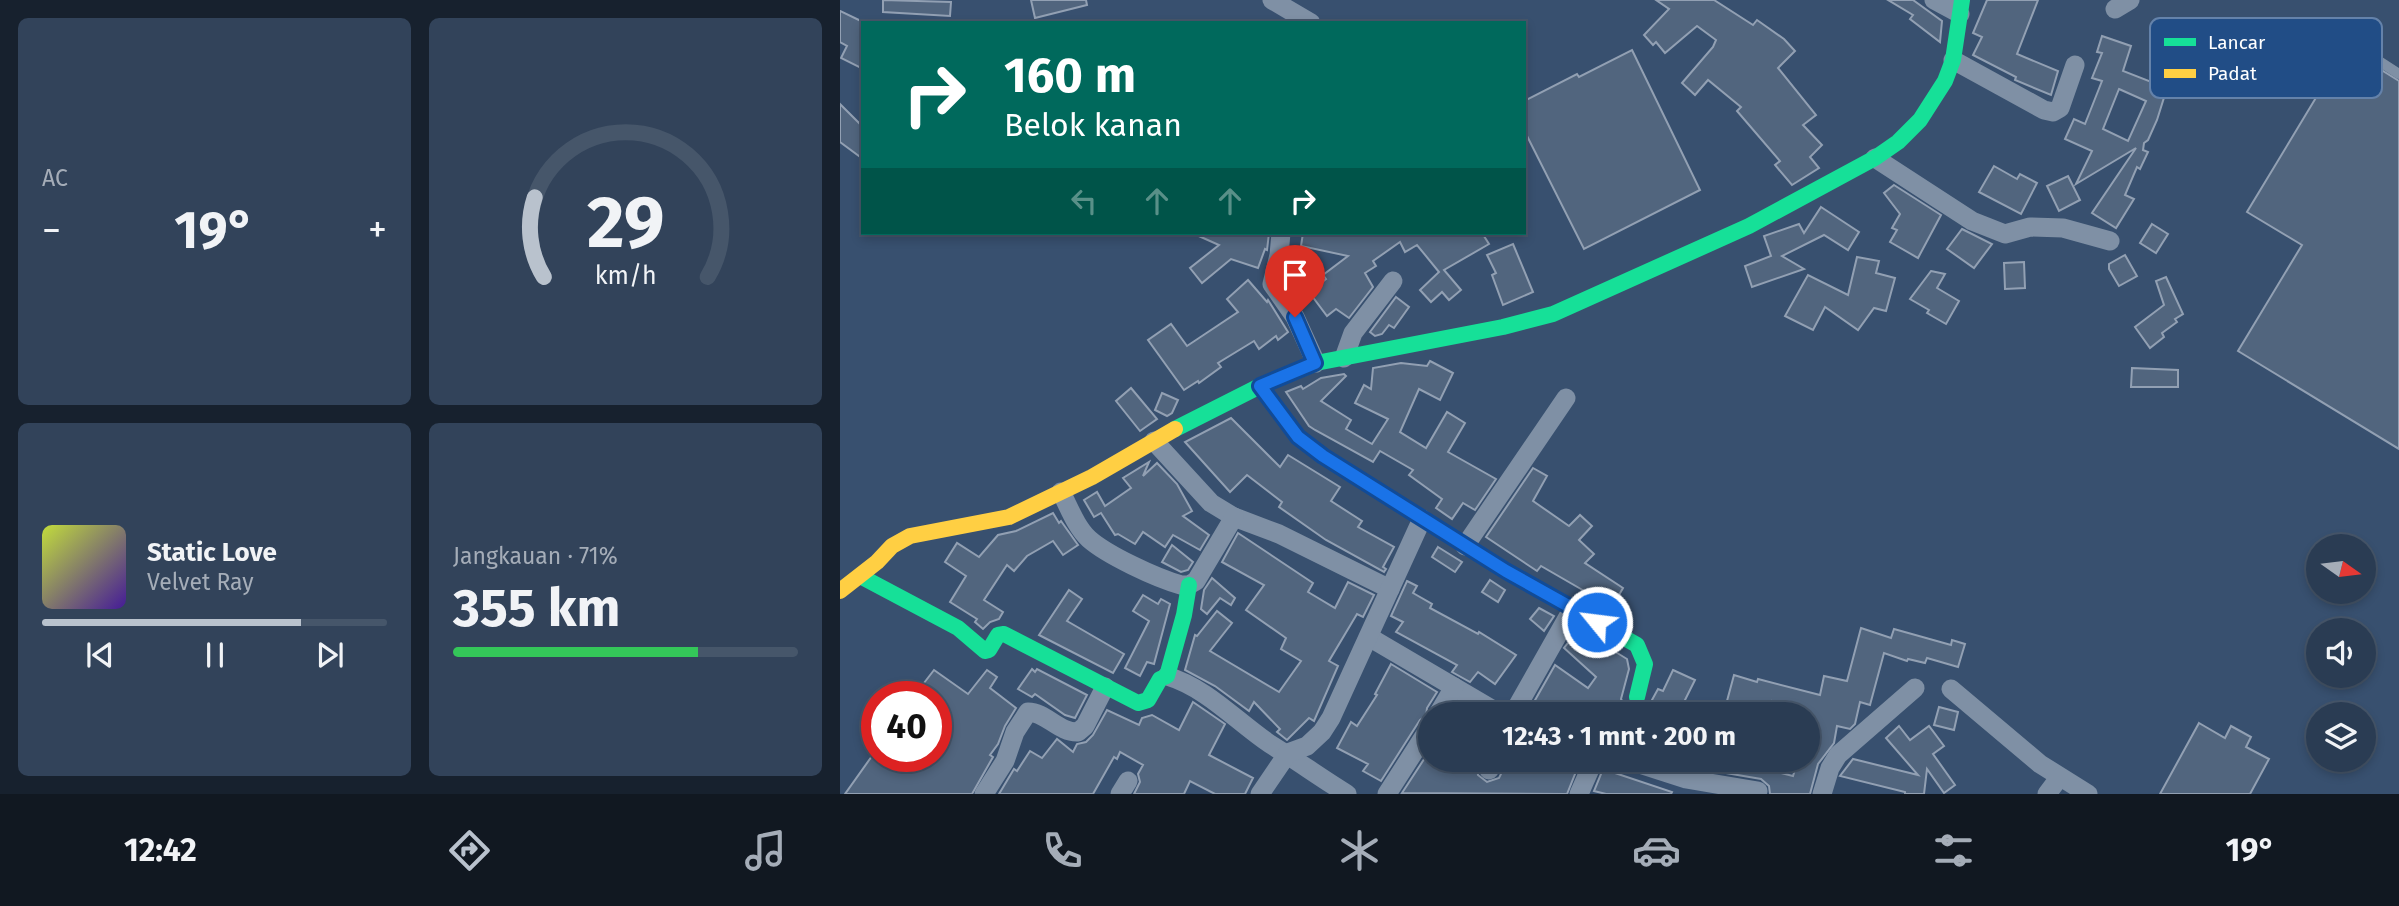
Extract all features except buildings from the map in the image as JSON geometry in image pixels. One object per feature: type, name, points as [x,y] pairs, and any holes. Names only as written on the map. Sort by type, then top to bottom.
[{"type":"street","points":[[1272,0],[1308,21]]},
{"type":"street","points":[[840,592],[892,546],[910,536],[1009,517],[1260,386],[1315,363],[1514,325],[1553,314],[1749,226],[1875,158],[1898,142],[1920,120],[1945,81],[1953,60],[1961,7],[1934,0]]},
{"type":"street","points":[[1953,60],[2044,110],[2053,112],[2060,108],[2075,65]]},
{"type":"street","points":[[1875,158],[1972,222],[2005,234],[2030,227],[2063,228],[2110,240]]},
{"type":"street","points":[[1281,235],[1272,285],[1295,317],[1315,363]]},
{"type":"street","points":[[1344,358],[1353,333],[1393,281]]},
{"type":"street","points":[[1260,386],[1298,437],[1333,463],[1465,545],[1637,645],[1647,663],[1637,697]]},
{"type":"street","points":[[1465,545],[1566,398]]},
{"type":"street","points":[[1154,441],[1211,503],[1234,517],[1279,534],[1390,589]]},
{"type":"street","points":[[1061,492],[1082,531],[1105,551],[1167,580],[1189,585],[1196,581],[1234,517]]},
{"type":"street","points":[[1260,794],[1287,753],[1307,746],[1322,732],[1331,718],[1422,519]]},
{"type":"street","points":[[860,576],[958,628],[985,650],[989,650],[998,635],[1004,634],[1132,700],[1142,703],[1148,700],[1160,679],[1167,676],[1190,685],[1347,794]]},
{"type":"street","points":[[1167,676],[1184,615],[1189,585]]},
{"type":"street","points":[[1520,702],[1573,608]]},
{"type":"street","points":[[1369,637],[1480,702]]},
{"type":"street","points":[[984,794],[1005,761],[1015,732],[1028,712],[1035,712],[1066,731],[1078,732],[1085,726],[1105,687]]},
{"type":"street","points":[[1445,702],[1454,687]]},
{"type":"street","points":[[1822,794],[1830,768],[1838,755],[1915,688]]},
{"type":"street","points":[[1951,689],[2059,778],[2088,794]]},
{"type":"street","points":[[1387,794],[1418,746]]},
{"type":"street","points":[[1579,794],[1589,772]]},
{"type":"street","points":[[1653,772],[1684,786],[1758,791]]},
{"type":"street","points":[[2047,794],[2059,778]]},
{"type":"lane","points":[[2382,63],[2399,74]]},
{"type":"traffic: fast","points":[[1175,429],[1260,386],[1316,363],[1503,327],[1553,314],[1749,226],[1875,158],[1898,142],[1920,120],[1945,81],[1953,60],[1962,0]]},
{"type":"traffic: fast","points":[[1260,386],[1298,437],[1323,456],[1506,571],[1637,645],[1645,664],[1637,697]]},
{"type":"traffic: fast","points":[[860,576],[958,628],[985,651],[989,650],[998,635],[1004,634],[1138,703],[1148,700],[1160,679],[1167,676],[1184,615],[1189,585]]},
{"type":"traffic: slow","points":[[840,591],[877,562],[892,546],[910,536],[1009,517],[1092,477],[1175,429]]},
{"type":"route","points":[[1295,317],[1315,363],[1260,386],[1298,437],[1323,456],[1506,571],[1597,622]]}]
